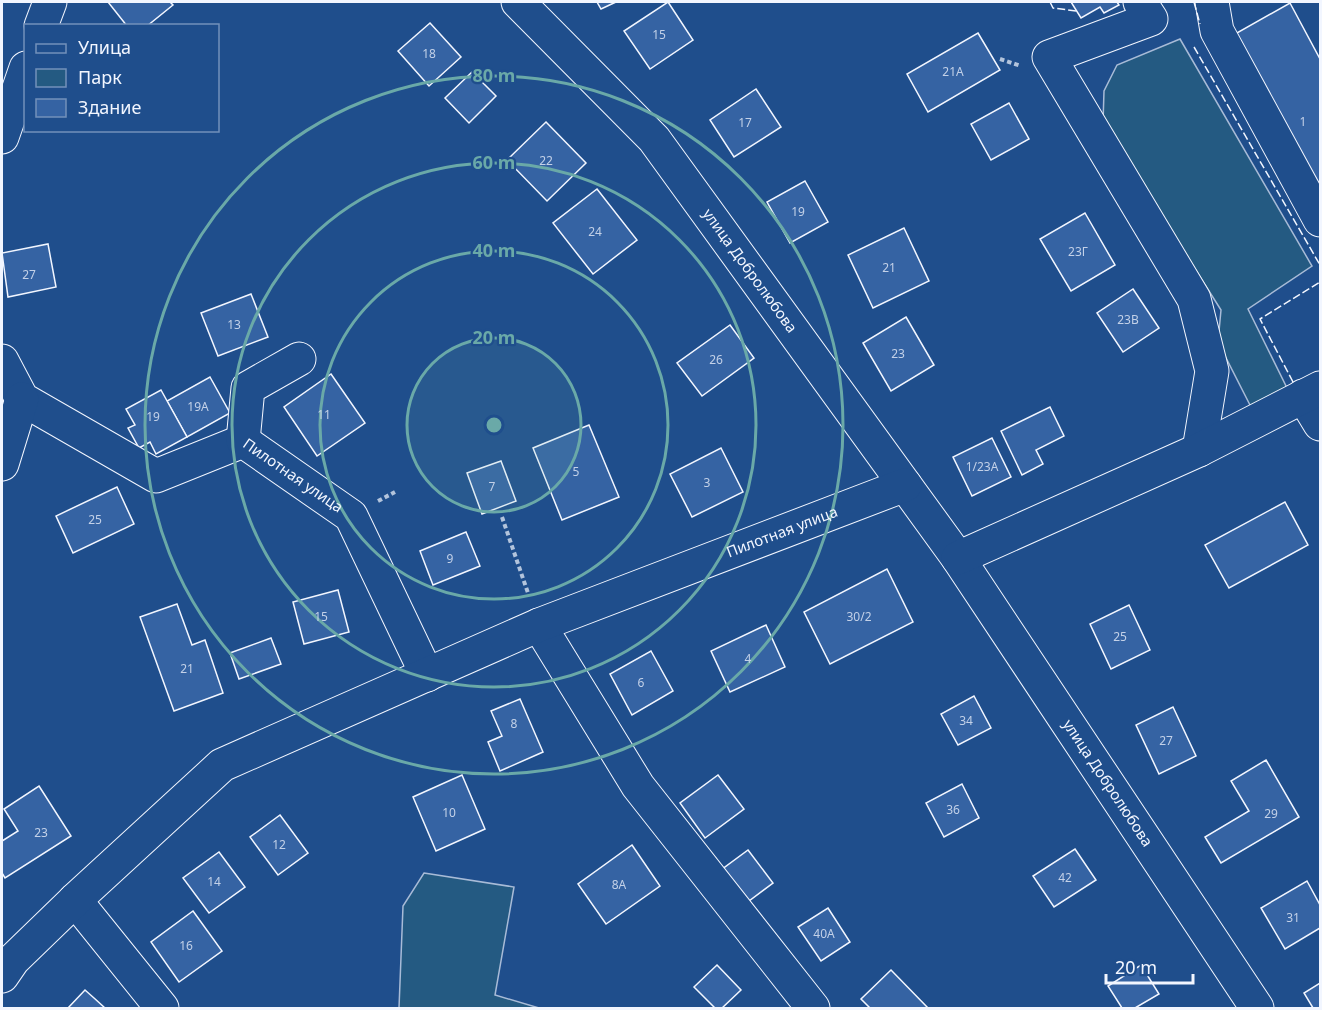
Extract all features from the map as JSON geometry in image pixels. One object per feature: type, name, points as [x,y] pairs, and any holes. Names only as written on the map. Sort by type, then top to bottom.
[{"type":"street","points":[[42,24],[50,2]]},
{"type":"street","name":"улица Добролюбова","points":[[518,2],[654,139],[958,558],[1257,1008]]},
{"type":"street","points":[[1140,2],[1151,19],[1049,57],[1194,299],[1212,371],[1199,450]]},
{"type":"street","points":[[1212,2],[1217,31],[1320,220]]},
{"type":"street","points":[[2,137],[24,74]]},
{"type":"street","points":[[243,441],[248,388],[299,358]]},
{"type":"street","points":[[2,361],[22,399],[2,464]]},
{"type":"street","points":[[958,558],[1199,450],[1312,392],[1320,424]]},
{"type":"street","name":"Пилотная улица","points":[[22,399],[156,476],[243,441],[351,516],[427,675]]},
{"type":"street","name":"Пилотная улица","points":[[5,957],[75,900],[222,765],[539,625],[905,485]]},
{"type":"street","points":[[539,625],[638,786],[813,1008]]},
{"type":"street","points":[[75,900],[162,1008]]},
{"type":"path","points":[[502,517],[539,625]]},
{"type":"green space","points":[[1180,39],[1312,266],[1248,309],[1287,388],[1252,409],[1218,342],[1221,310],[1103,123],[1104,91],[1117,65]]},
{"type":"green space","points":[[424,873],[514,887],[495,995],[539,1008],[399,1008],[403,906]]},
{"type":"building","points":[[108,2],[170,2],[173,5],[149,24],[125,24]]},
{"type":"building","points":[[597,2],[616,2],[601,9]]},
{"type":"building","points":[[668,2],[693,40],[650,69],[624,31]]},
{"type":"building","points":[[1071,2],[1117,2],[1119,5],[1104,13],[1100,7],[1081,18]]},
{"type":"building","points":[[1290,3],[1320,59],[1320,186],[1235,34]]},
{"type":"building","points":[[430,23],[461,57],[429,86],[398,51]]},
{"type":"building","points":[[978,33],[1000,70],[928,112],[907,74]]},
{"type":"building","points":[[472,72],[496,96],[469,123],[445,98]]},
{"type":"building","points":[[756,89],[781,127],[734,157],[710,120]]},
{"type":"building","points":[[1009,103],[1029,139],[991,160],[971,124]]},
{"type":"building","points":[[546,122],[586,163],[547,201],[507,160]]},
{"type":"building","points":[[805,181],[828,222],[790,243],[767,202]]},
{"type":"building","points":[[597,189],[637,240],[593,274],[553,223]]},
{"type":"building","points":[[1085,213],[1115,265],[1071,291],[1040,239]]},
{"type":"building","points":[[904,228],[929,281],[873,308],[848,255]]},
{"type":"building","points":[[48,244],[56,287],[8,297],[2,253]]},
{"type":"building","points":[[1133,289],[1159,328],[1123,352],[1097,313]]},
{"type":"building","points":[[251,294],[268,337],[218,356],[201,313]]},
{"type":"building","points":[[906,317],[934,365],[891,391],[863,343]]},
{"type":"building","points":[[730,325],[754,358],[702,396],[677,363]]},
{"type":"building","points":[[331,374],[365,423],[317,456],[284,407]]},
{"type":"building","points":[[210,377],[230,413],[187,437],[167,401]]},
{"type":"building","points":[[161,390],[187,437],[156,454],[150,442],[139,448],[128,428],[135,425],[126,409]]},
{"type":"building","points":[[1050,407],[1064,436],[1036,450],[1043,464],[1022,475],[1001,431]]},
{"type":"building","points":[[589,425],[619,497],[562,520],[533,448]]},
{"type":"building","points":[[992,438],[1011,477],[972,496],[953,457]]},
{"type":"building","points":[[721,448],[743,492],[692,517],[670,474]]},
{"type":"building","points":[[501,461],[516,501],[482,514],[467,473]]},
{"type":"building","points":[[117,487],[134,524],[73,553],[56,516]]},
{"type":"building","points":[[1285,502],[1308,545],[1229,588],[1205,545]]},
{"type":"building","points":[[466,532],[480,566],[433,585],[420,551]]},
{"type":"building","points":[[887,569],[913,622],[830,664],[804,612]]},
{"type":"building","points":[[338,590],[349,632],[304,644],[293,602]]},
{"type":"building","points":[[177,604],[192,645],[205,640],[223,693],[174,711],[140,617]]},
{"type":"building","points":[[1129,605],[1150,650],[1111,669],[1090,624]]},
{"type":"building","points":[[766,625],[785,667],[730,692],[711,651]]},
{"type":"building","points":[[271,638],[281,664],[239,679],[230,653]]},
{"type":"building","points":[[651,651],[673,691],[632,715],[610,674]]},
{"type":"building","points":[[974,696],[991,728],[958,745],[941,714]]},
{"type":"building","points":[[520,699],[543,752],[500,771],[488,742],[502,736],[491,711]]},
{"type":"building","points":[[1173,707],[1196,756],[1159,774],[1136,725]]},
{"type":"building","points":[[1266,760],[1299,817],[1221,863],[1205,837],[1249,811],[1231,781]]},
{"type":"building","points":[[462,775],[485,829],[436,851],[413,797]]},
{"type":"building","points":[[718,775],[744,809],[705,838],[680,803]]},
{"type":"building","points":[[962,784],[979,818],[944,837],[926,803]]},
{"type":"building","points":[[39,786],[71,836],[5,878],[2,873],[2,841],[18,831],[4,809]]},
{"type":"building","points":[[280,815],[308,853],[278,875],[250,837]]},
{"type":"building","points":[[632,845],[660,886],[606,924],[578,884]]},
{"type":"building","points":[[1075,849],[1096,880],[1054,907],[1033,876]]},
{"type":"building","points":[[748,850],[773,883],[745,904],[721,870]]},
{"type":"building","points":[[219,852],[245,887],[209,913],[183,878]]},
{"type":"building","points":[[1307,881],[1320,905],[1320,928],[1285,949],[1261,908]]},
{"type":"building","points":[[828,908],[850,942],[821,961],[798,927]]},
{"type":"building","points":[[193,911],[222,951],[179,982],[151,942]]},
{"type":"building","points":[[717,965],[741,990],[722,1008],[715,1008],[694,987]]},
{"type":"building","points":[[1141,965],[1159,994],[1135,1008],[1122,1008],[1108,986]]},
{"type":"building","points":[[891,970],[928,1008],[870,1008],[861,999]]},
{"type":"building","points":[[1320,983],[1320,1008],[1313,1008],[1304,993]]},
{"type":"building","points":[[85,990],[94,998],[105,1008],[68,1008]]},
{"type":"fence","points":[[1050,2],[1053,8],[1076,11]]},
{"type":"fence","points":[[1194,2],[1200,24]]},
{"type":"fence","points":[[1194,47],[1320,265]]},
{"type":"fence","points":[[1293,382],[1260,319],[1320,282]]}]
